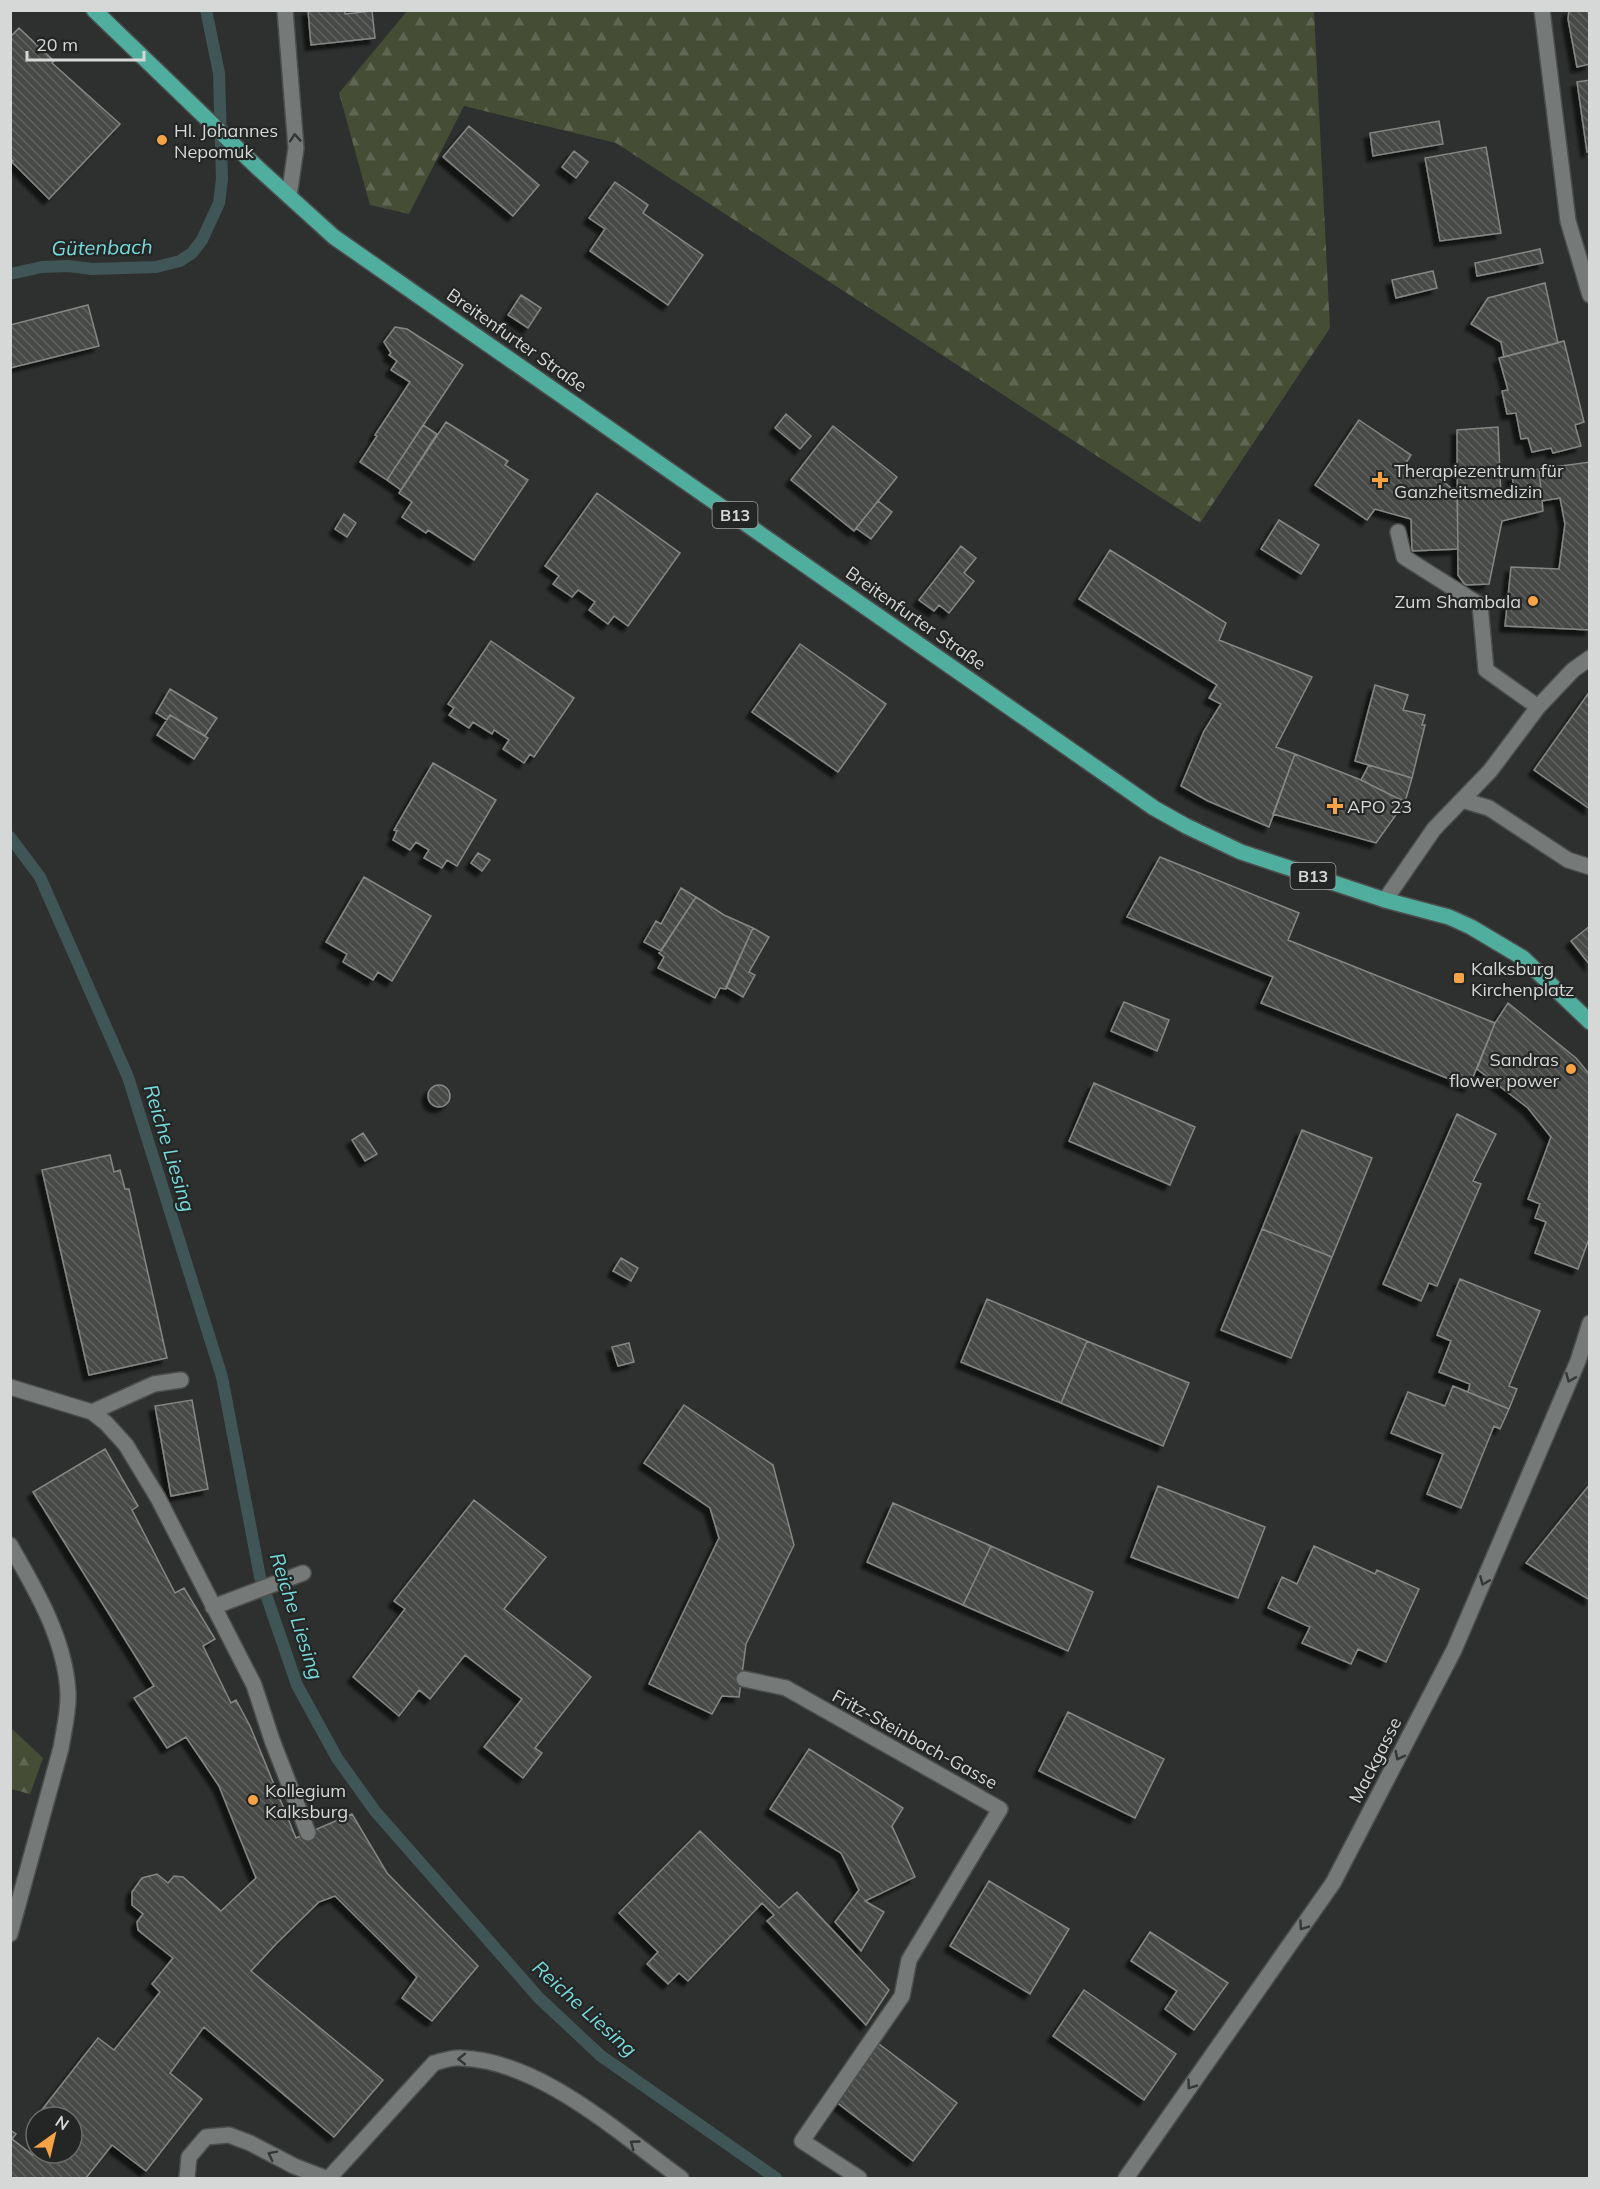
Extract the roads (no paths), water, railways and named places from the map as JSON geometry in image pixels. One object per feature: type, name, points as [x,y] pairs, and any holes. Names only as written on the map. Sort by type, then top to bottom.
[{"type":"main road","name":"Breitenfurter Straße","points":[[94,10],[259,169],[334,237],[1154,808],[1241,852],[1385,900],[1449,917],[1502,944],[1538,972],[1590,1022]]},
{"type":"street","points":[[285,10],[296,148],[289,196]]},
{"type":"street","points":[[1542,10],[1568,221],[1590,295]]},
{"type":"street","points":[[1398,532],[1404,557],[1480,605],[1486,670],[1538,706]]},
{"type":"street","points":[[1385,900],[1434,828],[1490,771],[1538,706],[1573,670],[1590,657]]},
{"type":"street","points":[[1462,800],[1489,808],[1568,860],[1590,867]]},
{"type":"street","name":"Mackgasse","points":[[1126,2178],[1333,1883],[1454,1650],[1578,1361],[1590,1323]]},
{"type":"street","points":[[92,1412],[154,1384],[181,1380]]},
{"type":"street","points":[[10,1387],[92,1412],[106,1423],[126,1445],[254,1685],[272,1740],[308,1833]]},
{"type":"street","points":[[10,1545],[31,1579],[49,1620],[63,1661],[68,1692],[67,1716],[61,1748],[10,1934]]},
{"type":"street","points":[[213,1607],[303,1573]]},
{"type":"street","name":"Fritz-Steinbach-Gasse","points":[[744,1679],[786,1688],[1000,1809],[909,1960],[902,1996],[802,2141],[859,2178]]},
{"type":"street","points":[[188,2178],[189,2157],[206,2138],[229,2135],[250,2143],[294,2166],[327,2178],[434,2063],[458,2057],[516,2069],[561,2091],[681,2178]]},
{"type":"waterway","name":"Gütenbach","points":[[10,274],[42,267],[68,266],[92,269],[156,267],[180,261],[192,253],[202,240],[219,203],[222,179],[219,73],[206,10]]},
{"type":"waterway","name":"Reiche Liesing","points":[[10,837],[40,877],[128,1077],[222,1377],[260,1577],[297,1685],[337,1758],[375,1811],[539,1998],[601,2056],[776,2178]]},
{"type":"place","name":"Hl. Johannes Nepomuk","points":[[162,140]]},
{"type":"place","name":"Therapiezentrum für Ganzheitsmedizin","points":[[1380,480]]},
{"type":"place","name":"Zum Shambala","points":[[1533,601]]},
{"type":"place","name":"APO 23","points":[[1335,806]]},
{"type":"place","name":"Kalksburg Kirchenplatz","points":[[1459,978]]},
{"type":"place","name":"Sandras flower power","points":[[1571,1069]]},
{"type":"place","name":"Kollegium Kalksburg","points":[[253,1800]]}]
